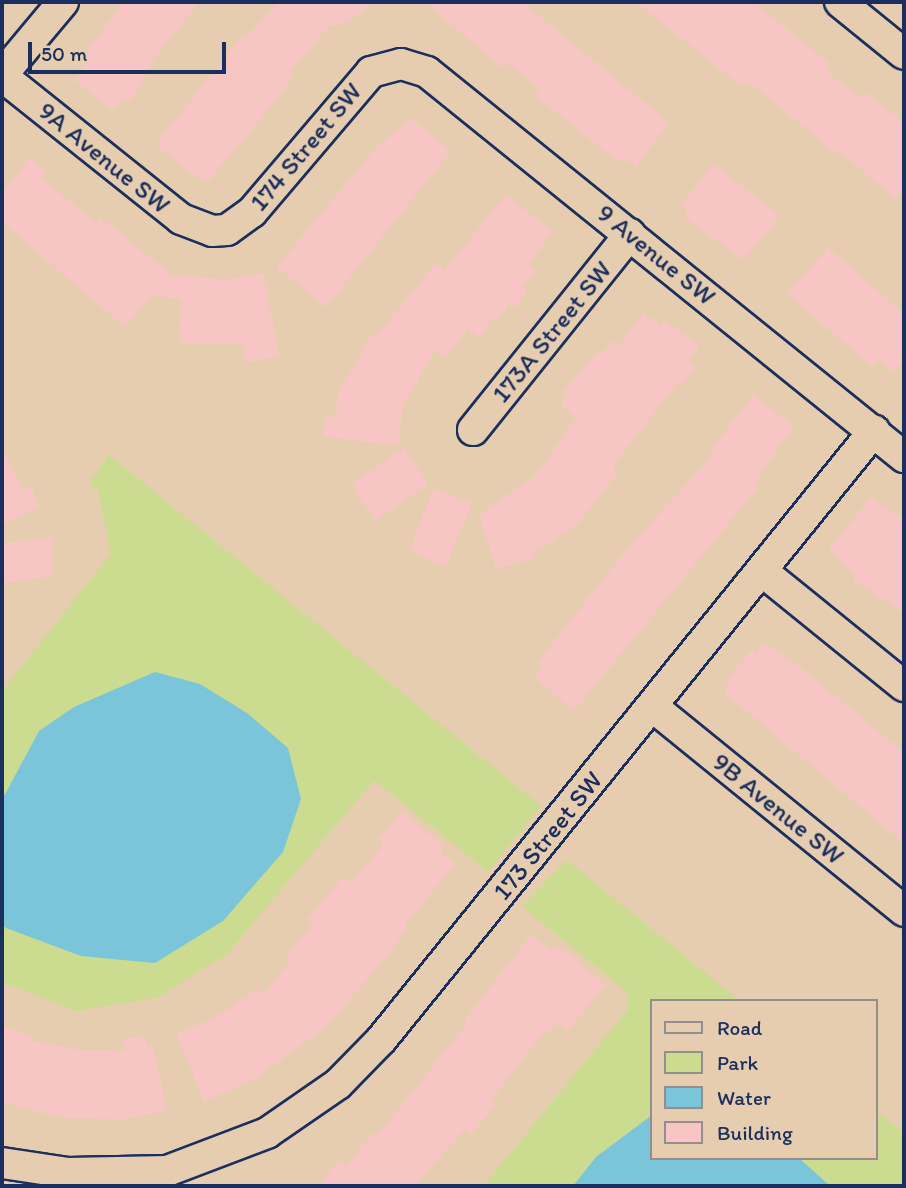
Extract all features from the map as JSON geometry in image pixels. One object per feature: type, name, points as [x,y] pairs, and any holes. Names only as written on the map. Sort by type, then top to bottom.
[{"type":"street","points":[[2,75],[62,2]]},
{"type":"street","points":[[840,2],[904,54]]},
{"type":"street","name":"174 Street SW","points":[[212,231],[227,230],[252,212],[359,82],[384,66],[401,64]]},
{"type":"street","name":"9 Avenue SW","points":[[401,64],[440,80],[904,457]]},
{"type":"street","name":"9A Avenue SW","points":[[2,75],[181,219],[212,231]]},
{"type":"street","name":"173A Street SW","points":[[473,430],[630,234]]},
{"type":"street","name":"173 Street SW","points":[[2,1163],[68,1173],[167,1171],[267,1133],[316,1102],[360,1063],[874,431]]},
{"type":"street","points":[[762,571],[904,686]]},
{"type":"street","name":"9B Avenue SW","points":[[652,706],[904,911]]},
{"type":"green space","points":[[109,455],[541,806],[488,872],[374,780],[227,954],[157,998],[76,1011],[2,982],[2,691],[111,554],[98,490],[89,483]]},
{"type":"green space","points":[[567,860],[738,999],[650,999],[650,1160],[878,1160],[878,1113],[904,1133],[904,1186],[484,1186],[628,1009],[626,991],[522,906]]},
{"type":"water","points":[[155,672],[200,684],[247,713],[288,748],[301,799],[283,852],[223,921],[155,963],[81,956],[6,928],[2,924],[2,800],[39,731],[74,707]]},
{"type":"water","points":[[650,1116],[650,1160],[801,1160],[830,1186],[573,1186],[596,1157]]},
{"type":"building","points":[[124,2],[199,2],[149,65],[141,86],[127,103],[122,99],[112,111],[75,80],[85,68],[79,62]]},
{"type":"building","points":[[279,2],[376,2],[346,23],[329,26],[288,75],[293,78],[250,132],[209,180],[202,181],[156,145],[241,37],[244,40]]},
{"type":"building","points":[[425,2],[522,2],[669,123],[635,167],[624,158],[620,163],[535,95],[540,88],[507,63],[503,68]]},
{"type":"building","points":[[636,2],[753,2],[830,64],[825,70],[860,99],[865,92],[904,123],[904,188],[895,199],[840,151],[837,154],[753,85],[739,84]]},
{"type":"building","points":[[410,118],[451,151],[326,307],[277,267],[374,150]]},
{"type":"building","points":[[30,158],[47,172],[42,178],[96,224],[101,218],[171,275],[228,280],[263,273],[279,356],[245,363],[242,344],[180,343],[181,300],[153,295],[125,327],[2,222],[2,193]]},
{"type":"building","points":[[713,164],[780,216],[743,260],[685,217],[688,212],[681,206]]},
{"type":"building","points":[[506,195],[553,232],[528,264],[535,270],[523,287],[527,292],[514,308],[509,304],[497,321],[493,318],[479,337],[468,328],[446,358],[435,351],[402,407],[399,446],[323,436],[326,416],[336,417],[338,393],[372,335],[376,337],[435,264],[444,271]]},
{"type":"building","points":[[828,248],[904,314],[904,359],[894,372],[878,359],[872,366],[787,294]]},
{"type":"building","points":[[644,313],[660,325],[664,320],[699,346],[687,362],[695,368],[682,385],[678,382],[616,462],[613,471],[617,474],[577,525],[535,552],[533,559],[496,569],[479,515],[537,474],[576,418],[560,404],[567,396],[563,392],[598,351],[602,354],[612,341],[619,346]]},
{"type":"building","points":[[753,395],[793,426],[755,482],[760,485],[574,711],[535,677],[543,668],[537,663],[629,547],[714,454],[710,451]]},
{"type":"building","points":[[2,447],[23,492],[31,487],[40,507],[2,525]]},
{"type":"building","points":[[404,448],[428,484],[375,521],[352,484]]},
{"type":"building","points":[[434,488],[472,503],[445,568],[410,549]]},
{"type":"building","points":[[871,497],[904,520],[904,613],[853,580],[856,575],[829,550]]},
{"type":"building","points":[[52,538],[52,576],[2,583],[2,543]]},
{"type":"building","points":[[764,643],[794,662],[904,753],[904,843],[724,692],[729,685],[725,682],[751,651],[755,654]]},
{"type":"building","points":[[402,812],[444,846],[440,852],[455,864],[404,926],[407,929],[388,955],[324,1029],[251,1081],[204,1101],[176,1034],[217,1017],[258,989],[263,994],[291,961],[286,956],[313,924],[307,920],[343,877],[351,883],[384,844],[379,839]]},
{"type":"building","points":[[531,935],[551,952],[557,945],[606,985],[567,1031],[558,1024],[540,1037],[491,1100],[496,1104],[471,1134],[465,1129],[414,1186],[318,1186],[339,1160],[346,1166],[374,1132],[378,1135],[467,1024],[464,1021]]},
{"type":"building","points":[[2,1026],[33,1037],[32,1041],[80,1050],[126,1051],[123,1040],[145,1035],[147,1046],[152,1044],[167,1110],[126,1119],[63,1118],[2,1102]]}]
